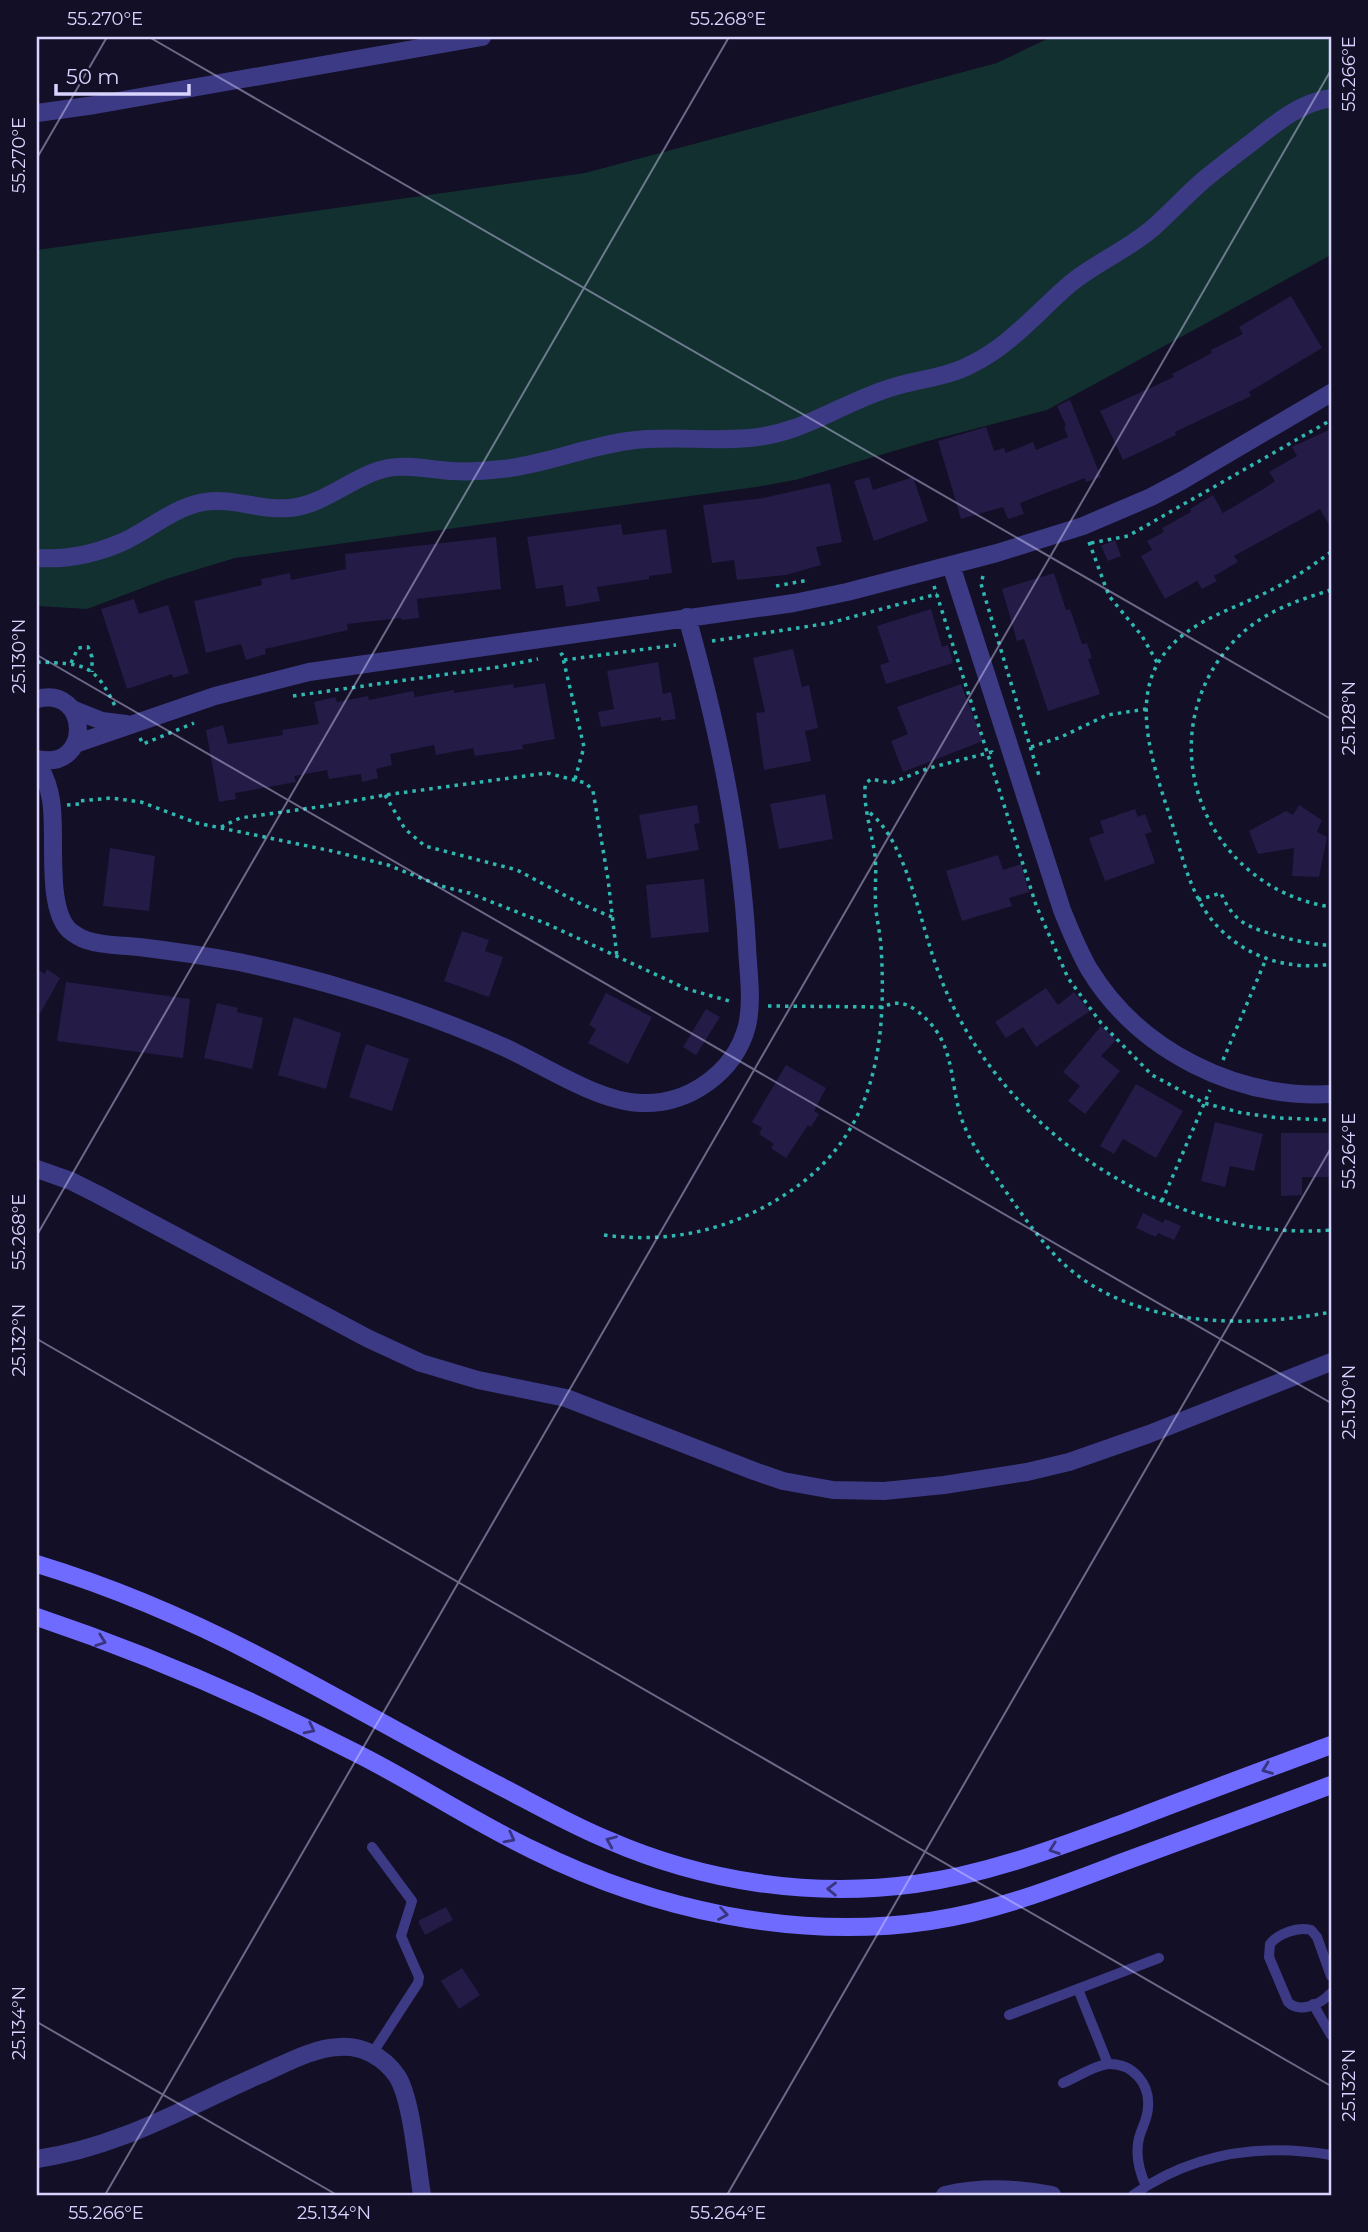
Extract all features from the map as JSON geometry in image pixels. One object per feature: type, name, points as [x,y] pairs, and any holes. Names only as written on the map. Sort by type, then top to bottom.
[{"type":"street","points":[[37,113],[482,37]]},
{"type":"street","points":[[37,558],[75,556],[102,549],[128,539],[187,507],[204,502],[232,501],[265,508],[289,508],[313,503],[388,468],[450,471],[506,469],[629,440],[662,437],[749,438],[812,423],[886,389],[949,374],[992,353],[1074,281],[1151,230],[1207,177],[1285,116],[1311,103],[1331,98]]},
{"type":"street","points":[[75,744],[215,696],[309,672],[794,603],[847,592],[1041,541],[1140,502],[1331,394]]},
{"type":"street","points":[[951,565],[1073,939],[1089,969],[1111,999],[1137,1026],[1167,1049],[1216,1075],[1272,1091],[1331,1094]]},
{"type":"street","points":[[72,709],[78,722],[75,744],[59,759],[37,761],[52,804],[56,903],[63,922],[78,936],[97,943],[239,962],[347,989],[453,1026],[600,1093],[620,1100],[642,1103],[664,1101],[705,1085],[731,1059],[744,1034],[750,1006],[745,915],[737,840],[724,765],[687,617]]},
{"type":"street","points":[[37,699],[58,699],[92,718],[129,724]]},
{"type":"street","points":[[52,804],[59,759]]},
{"type":"street","points":[[37,1169],[88,1190],[367,1338],[421,1363],[478,1380],[566,1398],[754,1471],[833,1490],[884,1491],[965,1483],[1027,1472],[1109,1449],[1331,1363]]},
{"type":"street","points":[[37,1564],[127,1596],[220,1636],[460,1765],[608,1840],[650,1857],[704,1873],[771,1885],[877,1888],[925,1883],[984,1871],[1041,1854],[1331,1745]]},
{"type":"street","points":[[37,1617],[185,1673],[297,1723],[566,1866],[642,1895],[720,1914],[760,1920],[834,1926],[884,1926],[979,1911],[1037,1894],[1331,1785]]},
{"type":"street","points":[[37,2159],[89,2149],[120,2139],[244,2082],[327,2049],[350,2047],[372,2054],[396,2074],[405,2093],[422,2195]]},
{"type":"street","points":[[945,2195],[982,2189],[1009,2189],[1052,2195]]},
{"type":"lane","points":[[372,1847],[412,1901],[401,1936],[419,1977],[418,1983],[372,2054]]},
{"type":"lane","points":[[1331,1976],[1317,1937],[1311,1930],[1302,1928],[1275,1937],[1270,1944],[1269,1958],[1288,2002],[1296,2008],[1313,2004],[1331,1993]]},
{"type":"lane","points":[[1009,2015],[1159,1958]]},
{"type":"lane","points":[[1079,1989],[1108,2064]]},
{"type":"lane","points":[[1313,2004],[1331,2035]]},
{"type":"lane","points":[[1063,2083],[1108,2064],[1120,2065],[1140,2077],[1146,2088],[1149,2106],[1137,2156],[1146,2186]]},
{"type":"lane","points":[[1133,2195],[1189,2165],[1236,2152],[1284,2149],[1331,2155]]},
{"type":"path","points":[[1090,544],[1128,536],[1331,420]]},
{"type":"path","points":[[1083,526],[1109,596],[1142,636],[1157,664]]},
{"type":"path","points":[[1331,552],[1271,590],[1193,627],[1172,643],[1152,676],[1147,709],[1156,771],[1198,900],[1222,932],[1266,959],[1302,966],[1331,964]]},
{"type":"path","points":[[988,574],[982,577],[981,584],[1042,787]]},
{"type":"path","points":[[564,660],[830,623],[959,589]]},
{"type":"path","points":[[1331,590],[1294,602],[1263,617],[1224,653],[1200,700],[1192,737],[1192,758],[1199,798],[1207,817],[1228,851],[1242,866],[1275,890],[1293,898],[1331,907]]},
{"type":"path","points":[[551,637],[553,656],[562,654],[564,660],[584,747],[575,779]]},
{"type":"path","points":[[71,663],[78,648],[88,647],[92,657],[92,672]]},
{"type":"path","points":[[291,696],[498,667],[542,658]]},
{"type":"path","points":[[37,662],[71,663],[92,672],[104,683],[143,744],[202,720]]},
{"type":"path","points":[[604,1235],[655,1238],[705,1231],[746,1217],[806,1180],[838,1149],[851,1131],[865,1101],[880,1048],[883,1007],[875,855],[863,790],[866,783],[871,779],[891,782],[929,768],[992,752],[995,760],[1061,737],[1107,715],[1147,709]]},
{"type":"path","points":[[221,827],[240,818],[385,795],[547,774],[575,779],[586,783],[593,790],[617,957]]},
{"type":"path","points":[[385,795],[405,829],[425,846],[517,870],[581,904],[612,916]]},
{"type":"path","points":[[52,804],[79,804],[79,801],[93,799],[126,799],[190,820],[388,865],[558,928],[687,989],[733,1001],[733,1006],[883,1007],[894,1002],[907,1005],[929,1020],[948,1052],[962,1121],[974,1146],[1052,1252],[1088,1282],[1130,1304],[1152,1311],[1205,1318],[1263,1320],[1331,1312]]},
{"type":"path","points":[[868,811],[893,840],[923,920],[938,973],[957,1013],[1007,1089],[1046,1127],[1095,1165],[1125,1183],[1180,1208],[1230,1223],[1262,1228],[1331,1230]]},
{"type":"path","points":[[1198,900],[1220,893],[1237,917],[1253,928],[1301,941],[1331,945]]},
{"type":"path","points":[[1212,1057],[1232,1065]]},
{"type":"green space","points":[[1051,37],[1331,37],[1331,255],[1047,410],[795,480],[235,558],[166,579],[87,609],[37,606],[37,250],[585,173],[997,63]]},
{"type":"building","points":[[1291,296],[1322,348],[1249,392],[1251,396],[1123,460],[1100,411],[1174,377],[1172,374],[1243,334],[1239,327]]},
{"type":"building","points":[[1070,400],[1101,477],[1086,482],[1085,478],[1020,503],[1024,514],[1008,519],[1003,507],[961,519],[938,441],[986,427],[994,451],[1004,448],[1006,453],[1033,442],[1036,450],[1068,437],[1057,406]]},
{"type":"building","points":[[1331,429],[1331,528],[1320,509],[1234,556],[1238,562],[1214,576],[1217,581],[1202,589],[1197,581],[1165,599],[1141,556],[1152,550],[1147,541],[1164,532],[1162,528],[1191,512],[1190,509],[1213,495],[1223,513],[1265,488],[1275,481],[1269,472],[1297,456],[1292,447]]},
{"type":"building","points":[[869,477],[873,490],[913,477],[928,521],[874,541],[854,481]]},
{"type":"building","points":[[830,483],[842,542],[816,547],[821,565],[786,575],[737,580],[734,560],[712,563],[703,505],[763,498]]},
{"type":"building","points":[[621,524],[623,535],[666,529],[672,573],[597,587],[600,601],[566,607],[563,585],[536,589],[527,537]]},
{"type":"building","points":[[496,537],[501,589],[417,599],[419,618],[347,624],[348,630],[265,649],[266,654],[246,660],[241,644],[206,653],[194,601],[262,585],[261,579],[290,573],[291,580],[346,569],[345,554]]},
{"type":"building","points":[[1115,540],[1121,556],[1108,561],[1101,546]]},
{"type":"building","points":[[1054,573],[1066,610],[1070,609],[1082,644],[1087,643],[1092,658],[1088,659],[1100,694],[1048,711],[1024,639],[1017,641],[1002,589]]},
{"type":"building","points":[[134,599],[139,614],[168,605],[189,673],[173,678],[172,674],[127,689],[101,609]]},
{"type":"building","points":[[931,609],[942,647],[948,645],[953,663],[886,684],[880,665],[889,662],[877,626]]},
{"type":"building","points":[[793,649],[802,687],[809,685],[818,728],[805,731],[811,761],[764,770],[756,713],[765,712],[753,658]]},
{"type":"building","points":[[658,662],[663,694],[671,692],[676,719],[661,721],[661,717],[601,727],[598,712],[614,709],[607,671]]},
{"type":"building","points":[[545,683],[555,739],[522,745],[523,749],[475,756],[473,748],[436,755],[434,745],[390,754],[392,765],[376,769],[378,778],[362,782],[361,774],[329,779],[327,770],[294,776],[296,782],[235,793],[236,799],[219,802],[206,730],[223,725],[228,744],[283,735],[282,730],[319,724],[314,702],[335,697],[337,702],[368,696],[369,700],[413,691],[415,697],[454,690],[454,693],[513,684],[514,688]]},
{"type":"building","points":[[961,684],[983,741],[903,772],[891,741],[908,734],[897,707]]},
{"type":"building","points":[[825,794],[833,839],[779,849],[770,804]]},
{"type":"building","points":[[697,805],[700,823],[694,824],[699,850],[647,859],[639,815]]},
{"type":"building","points":[[1299,805],[1322,820],[1317,832],[1327,837],[1319,877],[1292,876],[1294,848],[1258,854],[1249,831],[1286,811],[1293,815]]},
{"type":"building","points":[[1135,809],[1138,817],[1145,814],[1152,832],[1145,834],[1155,863],[1105,881],[1089,838],[1104,833],[1100,821]]},
{"type":"building","points":[[110,848],[155,856],[149,911],[103,906]]},
{"type":"building","points":[[998,855],[1003,870],[1021,864],[1029,892],[1009,898],[1012,906],[962,921],[946,871]]},
{"type":"building","points":[[704,879],[709,932],[651,938],[646,885]]},
{"type":"building","points":[[462,931],[489,940],[485,951],[503,957],[489,997],[444,981]]},
{"type":"building","points":[[37,969],[45,974],[47,969],[60,978],[37,1019]]},
{"type":"building","points":[[66,982],[190,999],[183,1058],[57,1041]]},
{"type":"building","points":[[1046,988],[1058,1005],[1074,992],[1090,1011],[1036,1047],[1023,1027],[1006,1038],[995,1022]]},
{"type":"building","points":[[606,993],[652,1017],[628,1064],[588,1043],[596,1029],[589,1025]]},
{"type":"building","points":[[217,1003],[238,1008],[237,1012],[263,1018],[252,1069],[204,1058]]},
{"type":"building","points":[[706,1009],[720,1017],[696,1055],[683,1047]]},
{"type":"building","points":[[294,1017],[341,1033],[326,1089],[278,1075]]},
{"type":"building","points":[[1101,1026],[1116,1040],[1101,1056],[1120,1071],[1085,1114],[1068,1101],[1080,1086],[1063,1072]]},
{"type":"building","points":[[366,1044],[409,1059],[392,1111],[349,1097]]},
{"type":"building","points":[[786,1065],[826,1088],[814,1111],[819,1114],[811,1127],[808,1125],[786,1158],[771,1148],[774,1144],[759,1134],[762,1128],[752,1122]]},
{"type":"building","points":[[1136,1084],[1183,1111],[1156,1158],[1123,1139],[1114,1154],[1100,1146]]},
{"type":"building","points":[[1215,1122],[1263,1134],[1254,1171],[1230,1166],[1225,1187],[1201,1181]]},
{"type":"building","points":[[1281,1133],[1331,1133],[1331,1177],[1302,1177],[1302,1195],[1281,1196]]},
{"type":"building","points":[[1143,1213],[1163,1223],[1165,1219],[1181,1226],[1174,1240],[1158,1233],[1156,1237],[1136,1228]]},
{"type":"building","points":[[446,1907],[453,1920],[425,1935],[418,1921]]},
{"type":"building","points":[[462,1968],[480,1995],[459,2009],[441,1981]]}]
